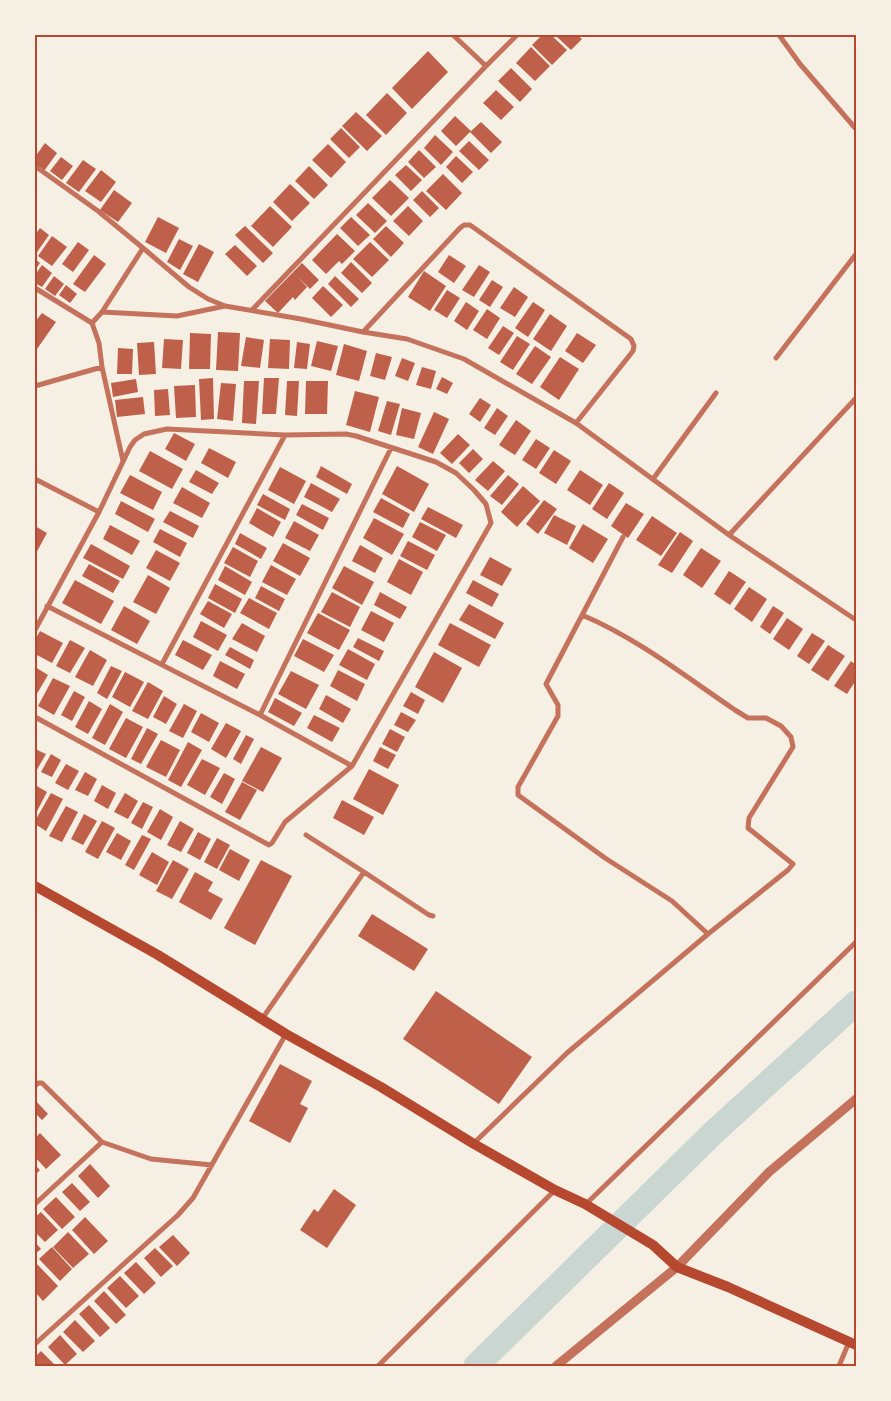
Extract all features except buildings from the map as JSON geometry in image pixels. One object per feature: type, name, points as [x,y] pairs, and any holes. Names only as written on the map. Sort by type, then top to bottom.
[{"type":"main road","points":[[35,886],[158,955],[286,1034],[381,1086],[474,1144],[555,1190],[585,1204],[653,1245],[677,1267],[728,1287],[853,1344]]},
{"type":"street","points":[[453,35],[486,66]]},
{"type":"street","points":[[252,310],[517,35]]},
{"type":"street","points":[[780,35],[800,64],[856,129]]},
{"type":"street","points":[[35,166],[98,211],[189,287],[208,299],[225,306],[407,339],[464,359],[576,423],[729,535],[856,620]]},
{"type":"street","points":[[363,332],[460,228],[464,225],[470,225],[631,339],[634,346],[633,351],[576,423]]},
{"type":"street","points":[[92,323],[102,312],[143,248]]},
{"type":"street","points":[[776,358],[856,254]]},
{"type":"street","points":[[35,288],[92,323],[99,342],[102,367],[123,462]]},
{"type":"street","points":[[102,312],[178,316],[225,306]]},
{"type":"street","points":[[35,386],[102,367]]},
{"type":"street","points":[[653,479],[716,393]]},
{"type":"street","points":[[729,535],[856,398]]},
{"type":"street","points":[[35,630],[99,512],[130,447],[135,440],[144,434],[167,429],[285,435],[350,434],[436,462],[456,473],[486,504],[491,523],[352,766],[285,822],[272,843],[268,845],[35,717]]},
{"type":"street","points":[[162,664],[285,435]]},
{"type":"street","points":[[260,715],[391,448]]},
{"type":"street","points":[[35,478],[99,512]]},
{"type":"street","points":[[623,537],[546,684],[558,705],[558,716],[518,787],[518,795],[605,858],[672,901],[708,934]]},
{"type":"street","points":[[47,606],[260,715],[352,766]]},
{"type":"street","points":[[474,1144],[566,1054],[793,864],[748,828],[748,818],[793,747],[791,737],[781,726],[766,718],[748,718],[636,643],[582,615]]},
{"type":"street","points":[[306,835],[433,916]]},
{"type":"street","points":[[262,1019],[364,872]]},
{"type":"street","points":[[585,1204],[856,942]]},
{"type":"street","points":[[35,1344],[178,1215],[193,1198],[286,1034]]},
{"type":"street","points":[[35,1086],[38,1083],[42,1083],[102,1142],[151,1159],[212,1166]]},
{"type":"street","points":[[556,1366],[677,1267],[769,1172],[856,1098]]},
{"type":"street","points":[[35,1204],[102,1142]]},
{"type":"street","points":[[378,1366],[555,1190]]},
{"type":"street","points":[[839,1366],[853,1344]]},
{"type":"waterway","points":[[476,1366],[713,1133],[856,1003]]}]
